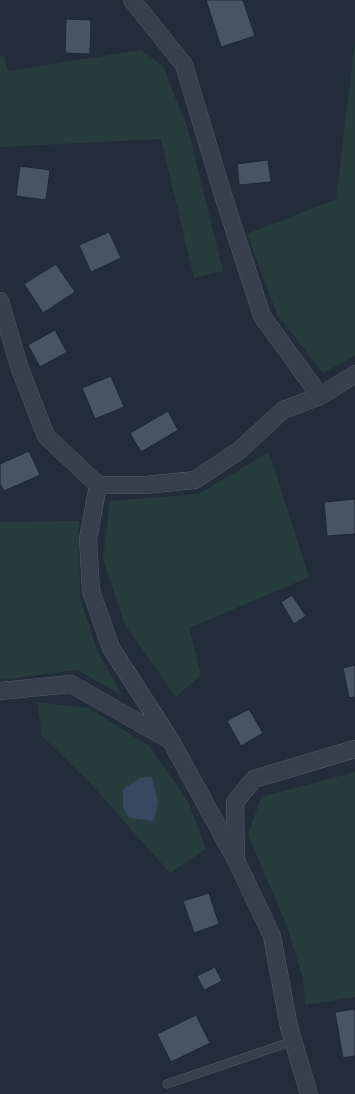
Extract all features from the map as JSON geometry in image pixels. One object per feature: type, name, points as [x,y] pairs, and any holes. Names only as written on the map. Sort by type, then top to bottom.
[{"type":"street","points":[[132,0],[184,65],[224,198],[262,316],[320,396]]},
{"type":"street","points":[[0,301],[20,369],[46,436],[98,485],[145,485],[194,480],[240,450],[283,410],[320,396],[355,374]]},
{"type":"street","points":[[98,485],[88,539],[91,591],[110,648],[171,741],[236,860],[272,936],[288,1027],[309,1094]]},
{"type":"street","points":[[0,691],[72,684],[171,741]]},
{"type":"street","points":[[236,860],[235,802],[254,779],[355,749]]},
{"type":"lane","points":[[167,1084],[293,1041]]},
{"type":"green space","points":[[355,42],[355,356],[323,373],[277,314],[247,234],[336,199]]},
{"type":"green space","points":[[141,50],[163,66],[188,130],[223,271],[194,278],[161,139],[0,147],[0,56],[4,55],[8,71]]},
{"type":"green space","points":[[269,452],[309,577],[189,628],[201,675],[176,697],[125,625],[103,559],[110,501],[199,494]]},
{"type":"green space","points":[[79,521],[80,598],[98,653],[123,696],[78,670],[0,680],[0,522]]},
{"type":"green space","points":[[37,702],[88,708],[149,746],[188,801],[206,849],[170,873],[91,784],[42,736]]},
{"type":"green space","points":[[355,772],[355,997],[305,1005],[303,978],[286,924],[248,835],[261,797]]},
{"type":"water","points":[[152,777],[158,802],[154,821],[129,818],[123,807],[123,790],[139,778]]},
{"type":"building","points":[[206,0],[243,0],[255,36],[221,47]]},
{"type":"building","points":[[66,19],[91,20],[90,54],[65,53]]},
{"type":"building","points":[[268,160],[271,182],[239,185],[237,164]]},
{"type":"building","points":[[20,166],[50,170],[46,200],[16,196]]},
{"type":"building","points":[[109,232],[121,258],[91,272],[79,245]]},
{"type":"building","points":[[56,264],[75,292],[43,313],[24,284]]},
{"type":"building","points":[[55,330],[67,352],[40,367],[28,345]]},
{"type":"building","points":[[111,376],[124,407],[95,419],[82,388]]},
{"type":"building","points":[[168,411],[178,430],[141,452],[130,433]]},
{"type":"building","points":[[29,451],[40,475],[4,491],[0,484],[0,464]]},
{"type":"building","points":[[355,499],[355,534],[327,536],[324,502]]},
{"type":"building","points":[[292,595],[306,616],[294,624],[281,602]]},
{"type":"building","points":[[355,665],[355,697],[349,698],[343,668]]},
{"type":"building","points":[[249,709],[263,733],[241,746],[227,721]]},
{"type":"building","points":[[209,893],[219,924],[194,933],[183,901]]},
{"type":"building","points":[[215,967],[222,981],[204,990],[197,976]]},
{"type":"building","points":[[355,1009],[355,1056],[343,1058],[335,1012]]},
{"type":"building","points":[[196,1015],[210,1043],[171,1062],[157,1034]]}]
